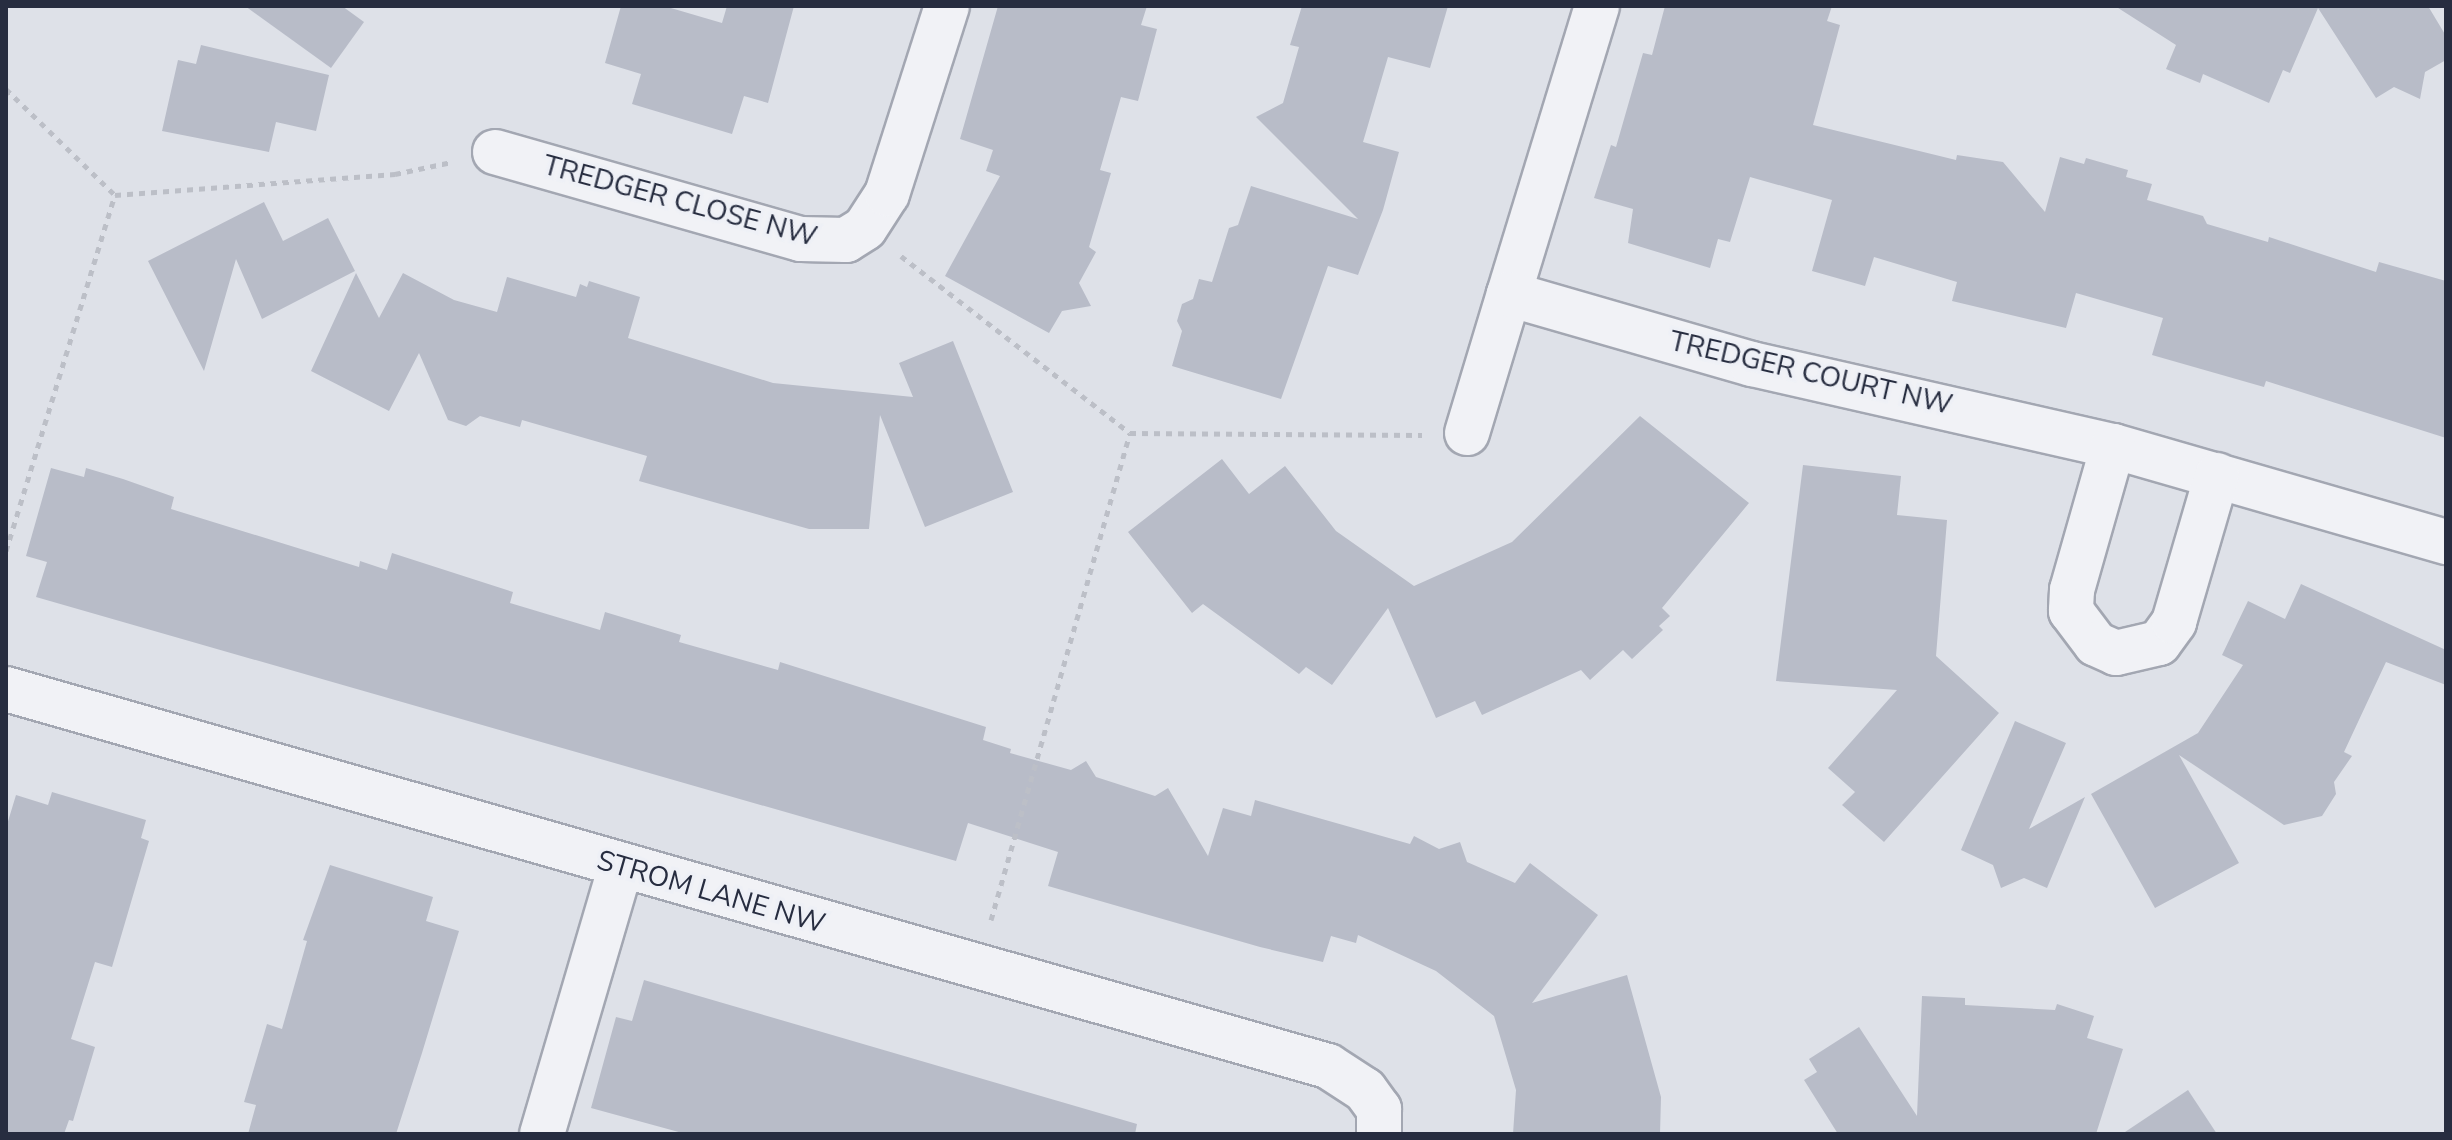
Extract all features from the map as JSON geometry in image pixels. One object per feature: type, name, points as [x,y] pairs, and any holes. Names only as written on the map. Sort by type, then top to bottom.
[{"type":"street","points":[[865,228],[887,194],[947,6]]},
{"type":"street","points":[[1467,433],[1597,6]]},
{"type":"street","name":"TREDGER CLOSE NW","points":[[495,152],[801,239],[846,240],[865,228]]},
{"type":"street","name":"TREDGER COURT NW","points":[[1509,294],[1752,364],[2113,446],[2446,542]]},
{"type":"street","points":[[2113,446],[2072,590],[2071,611],[2096,644],[2116,653],[2159,643],[2174,622],[2217,475]]},
{"type":"street","name":"STROM LANE NW","points":[[6,689],[1328,1066],[1365,1090],[1379,1109],[1379,1134]]},
{"type":"street","points":[[542,1134],[621,866]]},
{"type":"path","points":[[6,89],[115,195],[395,174],[495,152]]},
{"type":"path","points":[[6,551],[115,195]]},
{"type":"path","points":[[865,228],[1130,433],[1467,433]]},
{"type":"path","points":[[977,968],[1130,433]]},
{"type":"building","points":[[245,6],[342,6],[364,22],[331,68]]},
{"type":"building","points":[[621,6],[664,6],[722,23],[727,6],[794,6],[768,103],[744,96],[732,134],[632,104],[641,74],[605,63]]},
{"type":"building","points":[[998,6],[1147,6],[1141,25],[1157,29],[1138,101],[1121,97],[1100,170],[1111,173],[1089,247],[1096,252],[1079,283],[1091,306],[1062,311],[1049,333],[945,276],[1000,176],[986,171],[993,150],[960,139]]},
{"type":"building","points":[[1302,6],[1448,6],[1430,68],[1388,57],[1363,142],[1399,152],[1383,210],[1358,275],[1328,266],[1281,399],[1172,366],[1182,331],[1177,321],[1182,304],[1193,299],[1199,279],[1212,282],[1229,228],[1238,225],[1251,186],[1358,219],[1256,117],[1283,103],[1299,47],[1290,45]]},
{"type":"building","points":[[1665,6],[1832,6],[1827,21],[1840,25],[1813,125],[1956,160],[1957,155],[2003,162],[2045,212],[2060,157],[2084,164],[2086,158],[2128,170],[2126,177],[2152,184],[2147,200],[2203,216],[2207,224],[2268,242],[2269,237],[2376,272],[2379,262],[2446,281],[2446,438],[2266,381],[2264,387],[2152,355],[2163,318],[2076,293],[2066,328],[1952,301],[1957,282],[1874,257],[1865,286],[1812,271],[1832,200],[1750,177],[1730,242],[1718,239],[1710,268],[1628,243],[1633,209],[1594,198],[1611,145],[1616,147],[1643,53],[1652,55]]},
{"type":"building","points":[[2115,6],[2428,6],[2446,36],[2446,60],[2425,72],[2420,99],[2394,87],[2376,98],[2318,8],[2290,73],[2283,70],[2269,103],[2203,74],[2200,83],[2166,69],[2176,45]]},
{"type":"building","points":[[201,45],[329,75],[316,131],[276,122],[269,152],[162,131],[178,60],[196,64]]},
{"type":"building","points":[[264,202],[283,241],[328,218],[355,271],[262,319],[236,259],[204,371],[148,261]]},
{"type":"building","points":[[356,273],[379,318],[403,273],[454,300],[497,312],[507,277],[576,297],[580,284],[587,287],[589,281],[640,297],[628,338],[773,383],[913,397],[899,363],[953,341],[1013,492],[925,527],[880,415],[869,529],[809,529],[639,481],[647,456],[522,420],[520,427],[480,416],[466,426],[448,420],[419,353],[389,411],[311,371]]},
{"type":"building","points":[[1640,416],[1749,503],[1662,608],[1670,616],[1659,626],[1663,630],[1632,659],[1623,650],[1590,680],[1581,670],[1482,715],[1475,701],[1436,718],[1388,608],[1332,685],[1306,667],[1299,674],[1203,604],[1192,613],[1128,532],[1222,459],[1249,494],[1285,466],[1336,531],[1414,586],[1512,542]]},
{"type":"building","points":[[1803,465],[1901,476],[1897,515],[1947,520],[1936,656],[1999,713],[1884,842],[1842,805],[1855,792],[1828,768],[1897,690],[1776,681]]},
{"type":"building","points":[[51,468],[84,477],[86,468],[123,479],[174,497],[171,509],[359,567],[360,561],[387,570],[392,553],[513,592],[510,603],[600,630],[605,612],[681,635],[679,642],[778,670],[780,662],[986,727],[983,740],[1011,749],[1010,753],[1071,770],[1086,761],[1096,777],[1155,796],[1168,788],[1208,856],[1223,808],[1251,816],[1255,800],[1410,844],[1414,836],[1439,849],[1460,842],[1467,862],[1515,883],[1530,863],[1598,915],[1532,1003],[1627,975],[1661,1097],[1660,1134],[1513,1134],[1516,1090],[1494,1016],[1436,971],[1358,935],[1356,943],[1331,936],[1323,962],[1260,947],[1048,886],[1058,852],[968,823],[956,861],[36,597],[47,562],[26,556]]},
{"type":"building","points":[[2301,584],[2446,650],[2446,685],[2386,662],[2344,752],[2352,756],[2334,782],[2336,794],[2322,816],[2284,825],[2179,755],[2239,863],[2155,908],[2091,794],[2198,733],[2243,665],[2222,655],[2248,601],[2285,619]]},
{"type":"building","points":[[2015,721],[2066,743],[2029,829],[2085,797],[2047,888],[2024,878],[2001,888],[1993,865],[1961,850]]},
{"type":"building","points":[[52,792],[146,820],[141,838],[149,841],[112,967],[95,962],[71,1039],[95,1047],[73,1121],[69,1120],[64,1134],[6,1134],[6,828],[16,795],[48,805]]},
{"type":"building","points":[[330,865],[433,897],[426,921],[459,931],[422,1053],[396,1134],[248,1134],[256,1105],[244,1102],[267,1024],[282,1029],[307,941],[303,940]]},
{"type":"building","points":[[644,980],[1137,1124],[1135,1134],[686,1134],[591,1108],[616,1017],[632,1021]]},
{"type":"building","points":[[1922,996],[1965,998],[1965,1005],[2055,1010],[2057,1004],[2094,1016],[2087,1038],[2123,1049],[2096,1134],[1838,1134],[1804,1080],[1817,1072],[1809,1059],[1859,1027],[1917,1116]]},
{"type":"building","points":[[2188,1090],[2217,1134],[2122,1134]]}]
